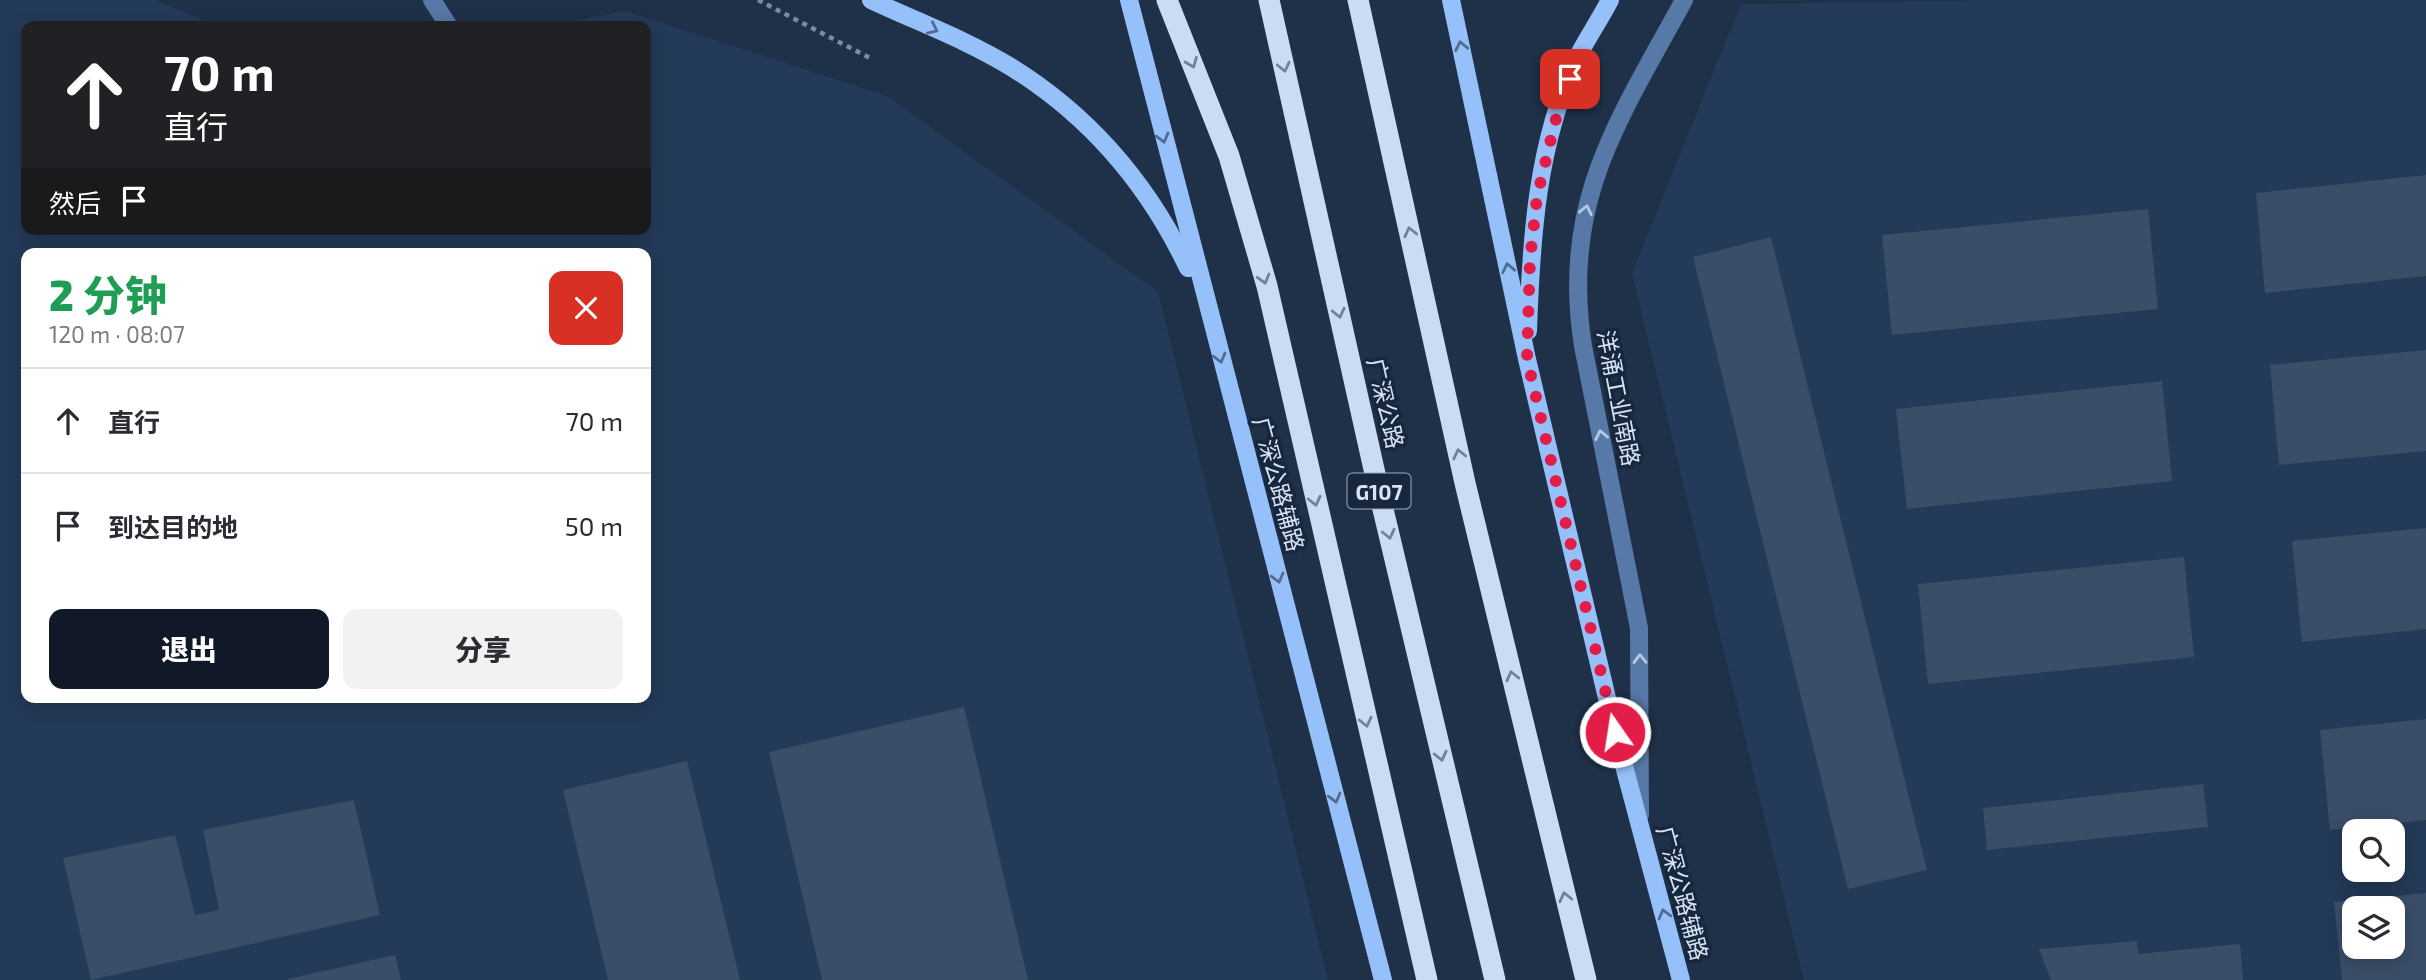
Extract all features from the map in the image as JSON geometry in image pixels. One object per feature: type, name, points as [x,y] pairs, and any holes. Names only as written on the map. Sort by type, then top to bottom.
[{"type":"highway","points":[[1167,0],[1229,156],[1266,286],[1427,980]]},
{"type":"highway","name":"广深公路","points":[[1269,0],[1382,505],[1495,980]]},
{"type":"highway","points":[[1358,0],[1465,483],[1583,972]]},
{"type":"main road","points":[[871,0],[1008,65],[1046,90],[1081,120],[1115,153],[1170,230],[1212,324]]},
{"type":"main road","name":"广深公路辅路","points":[[1129,0],[1383,980]]},
{"type":"main road","name":"广深公路辅路","points":[[1451,0],[1527,359],[1640,825],[1681,980]]},
{"type":"main road","points":[[1527,359],[1530,260],[1537,197],[1555,122],[1577,58],[1610,0]]},
{"type":"street","points":[[432,0],[445,21]]},
{"type":"street","name":"洋涌工业南路","points":[[1640,825],[1639,628],[1583,346],[1578,301],[1579,260],[1588,199],[1604,149],[1684,0]]},
{"type":"path","points":[[758,0],[870,58]]},
{"type":"shaded area","points":[[0,0],[156,0],[205,21],[21,21],[21,235],[651,235],[651,21],[574,21],[625,11],[887,96],[1158,292],[1328,980],[0,980]]},
{"type":"shaded area","points":[[2010,0],[2426,0],[2426,980],[1804,980],[1632,273],[1741,4]]},
{"type":"building","points":[[2426,175],[2426,276],[2265,293],[2256,193]]},
{"type":"building","points":[[2148,209],[2158,309],[1892,335],[1882,235]]},
{"type":"building","points":[[1771,237],[1927,870],[1848,889],[1693,257]]},
{"type":"building","points":[[2426,350],[2426,451],[2279,465],[2270,365]]},
{"type":"building","points":[[2162,381],[2172,481],[1907,509],[1896,409]]},
{"type":"building","points":[[2426,528],[2426,629],[2302,642],[2292,541]]},
{"type":"building","points":[[2184,557],[2194,657],[1928,684],[1918,584]]},
{"type":"building","points":[[964,707],[1028,980],[822,980],[769,752]]},
{"type":"building","points":[[2426,719],[2426,820],[2405,822],[2405,819],[2342,819],[2342,829],[2330,830],[2320,730]]},
{"type":"building","points":[[687,761],[740,980],[608,980],[563,790]]},
{"type":"building","points":[[2203,784],[2208,827],[1987,850],[1983,808]]},
{"type":"building","points":[[354,800],[380,915],[91,980],[63,858],[175,835],[195,915],[219,910],[203,830]]},
{"type":"building","points":[[2426,893],[2426,980],[2342,980],[2334,902],[2342,901],[2342,959],[2405,959],[2405,896],[2395,896]]},
{"type":"building","points":[[2137,941],[2138,954],[2240,944],[2243,980],[2051,980],[2039,949]]},
{"type":"building","points":[[395,955],[401,980],[288,980],[288,979]]},
{"type":"route","points":[[1570,79],[1555,122],[1537,197],[1530,260],[1527,359],[1615,732]]}]
